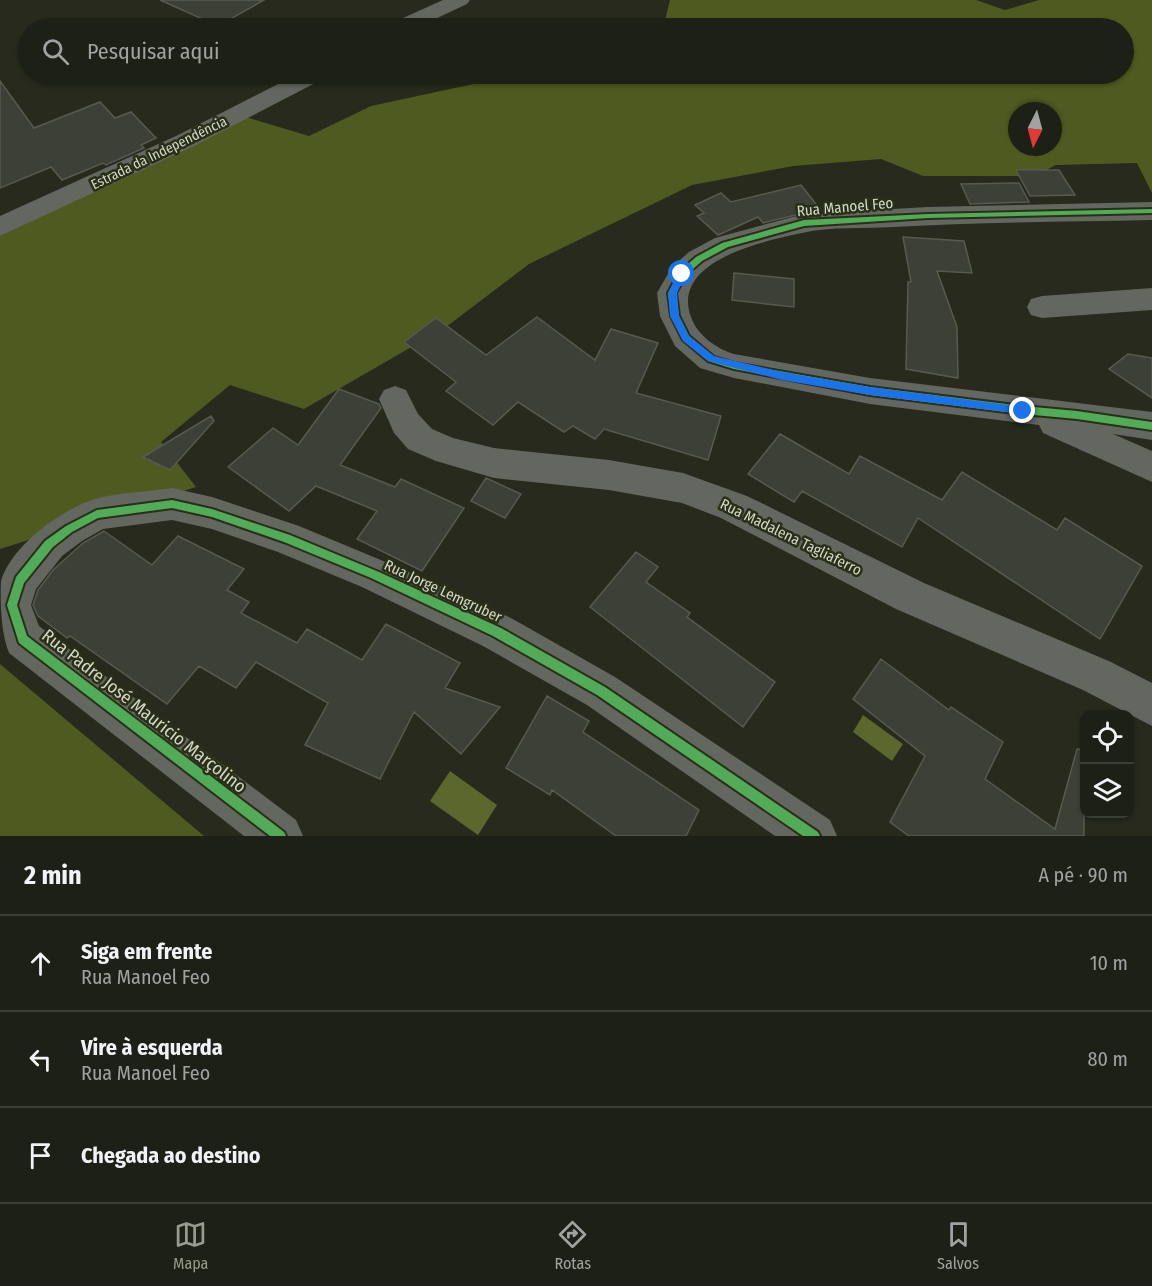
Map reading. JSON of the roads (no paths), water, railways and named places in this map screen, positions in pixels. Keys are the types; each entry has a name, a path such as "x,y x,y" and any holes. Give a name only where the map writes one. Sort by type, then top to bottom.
{"street":[{"path":"421,18 460,0"},
{"name":"Estrada da Independência","path":"0,227 185,141 296,84"},
{"name":"Rua Manoel Feo","path":"1023,411 870,391 782,376 711,359 686,338 675,316 672,293 682,274 699,259 725,245 804,223 928,216 1152,212"},
{"path":"1042,306 1152,299"},
{"name":"Rua Madalena Tagliaferro","path":"395,399 406,423 420,439 448,451 494,463 609,475 683,488 734,507 910,596 1097,676 1152,705"},
{"path":"1023,411 1077,415 1152,426"},
{"path":"1023,411 1089,437 1152,467"},
{"name":"Rua Jorge Lemgruber","path":"32,565 49,544 69,529 97,514 172,504 212,513 286,538 375,575 497,632 602,691 814,836"},
{"name":"Rua Padre José Mauricio Marçolino","path":"32,565 20,580 12,605 23,639 280,836"}]}
